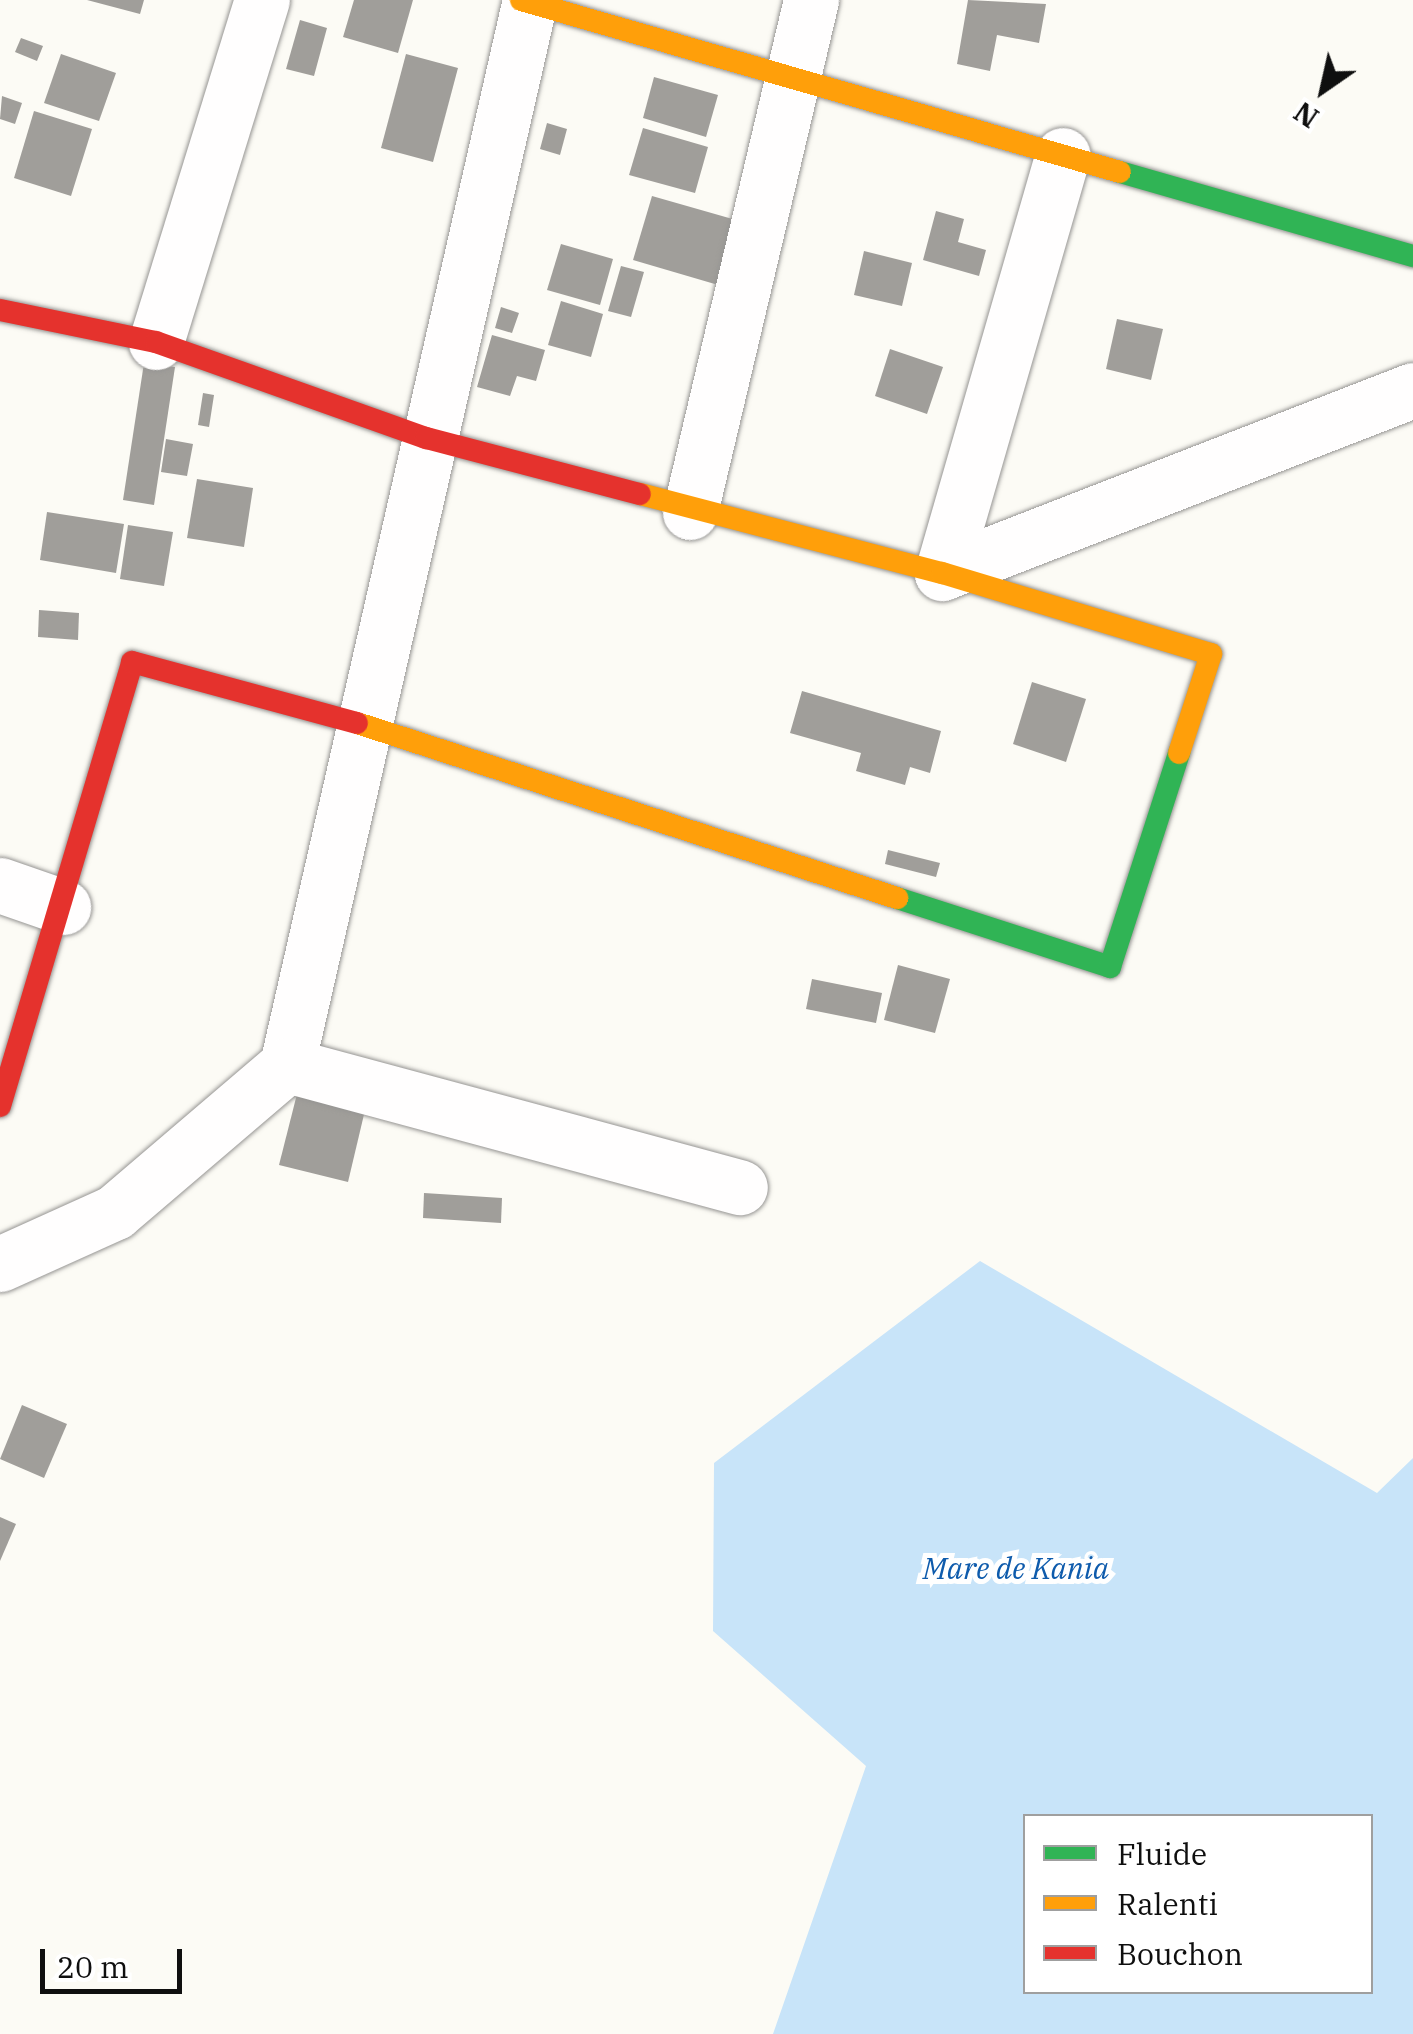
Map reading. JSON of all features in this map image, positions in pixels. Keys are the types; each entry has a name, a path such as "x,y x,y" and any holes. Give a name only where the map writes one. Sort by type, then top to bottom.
{"street":[{"path":"156,342 262,0"},
{"path":"690,512 790,76 812,0"},
{"path":"0,1264 115,1212 287,1066 527,1 1413,256"},
{"path":"942,574 1063,155"},
{"path":"0,310 156,342 426,438 690,512 942,574 1211,654 1110,967 361,724 132,662 63,908 0,1106"},
{"path":"942,574 1413,390"},
{"path":"0,885 63,908"},
{"path":"287,1066 740,1188"}],"water":[{"name":"Mare de Kania","path":"980,1261 1377,1493 1413,1458 1413,2034 773,2034 866,1766 713,1631 714,1463"}],"building":[{"path":"87,0 144,0 140,14"},
{"path":"354,0 413,0 398,53 343,37"},
{"path":"968,0 1046,4 1039,43 997,35 990,71 957,64"},
{"path":"300,20 327,28 314,76 286,69"},
{"path":"21,38 43,46 37,61 15,52"},
{"path":"61,54 116,73 99,121 44,103"},
{"path":"406,54 458,68 433,162 381,148"},
{"path":"654,77 718,95 706,137 643,118"},
{"path":"2,96 22,103 15,124 0,119"},
{"path":"34,111 92,129 71,196 14,178"},
{"path":"547,123 567,129 560,155 540,149"},
{"path":"643,128 708,147 695,193 629,175"},
{"path":"652,196 743,222 725,287 633,260"},
{"path":"936,211 964,219 958,242 986,250 979,276 923,260"},
{"path":"561,244 613,259 600,305 547,290"},
{"path":"864,251 912,263 902,306 854,295"},
{"path":"621,266 644,272 631,317 608,311"},
{"path":"561,301 603,314 591,357 548,345"},
{"path":"501,307 519,313 512,333 495,328"},
{"path":"1117,319 1163,329 1151,380 1106,369"},
{"path":"492,335 545,350 536,381 517,376 510,396 477,387"},
{"path":"890,349 943,367 927,414 875,396"},
{"path":"144,363 175,367 154,505 123,500"},
{"path":"203,393 214,395 209,427 198,425"},
{"path":"166,439 193,444 187,476 161,472"},
{"path":"197,479 253,488 244,547 187,538"},
{"path":"47,512 124,524 116,573 40,560"},
{"path":"128,525 173,532 164,586 120,579"},
{"path":"39,610 79,613 78,640 38,637"},
{"path":"1032,682 1086,699 1066,762 1013,744"},
{"path":"802,691 941,731 930,773 910,767 905,785 856,771 861,753 790,733"},
{"path":"888,850 940,863 936,877 885,864"},
{"path":"898,965 950,979 935,1033 884,1020"},
{"path":"812,979 882,993 876,1023 806,1009"},
{"path":"298,1090 366,1106 348,1182 279,1165"},
{"path":"424,1193 502,1198 501,1223 423,1218"},
{"path":"22,1405 67,1424 44,1478 0,1459"},
{"path":"0,1517 16,1524 0,1561"}],"traffic: fast":[{"path":"1120,172 1413,256"},
{"path":"897,898 1110,967 1179,753"}],"traffic: slow":[{"path":"521,0 1120,172"},
{"path":"640,494 942,573 1211,654 1179,753"},
{"path":"357,723 897,898"}],"traffic: jam":[{"path":"0,310 156,342 426,438 640,494"},
{"path":"0,1106 132,662 357,723"}]}
